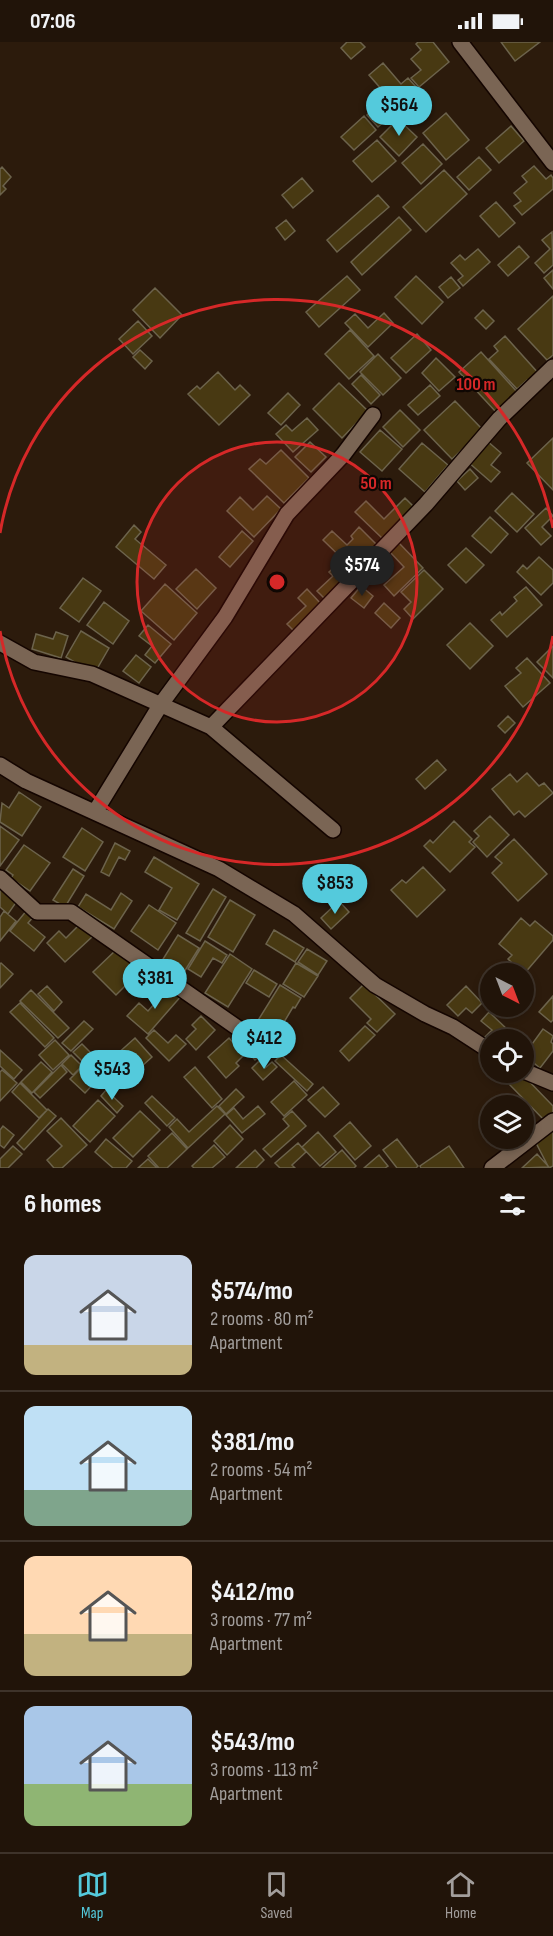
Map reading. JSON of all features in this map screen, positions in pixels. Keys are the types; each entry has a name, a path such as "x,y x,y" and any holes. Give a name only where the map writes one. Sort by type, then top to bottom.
{"street":[{"path":"460,42 553,163"},
{"path":"211,727 426,504 499,418 553,367"},
{"path":"95,812 161,704 225,617 287,514 343,455 373,415"},
{"path":"0,643 34,662 92,674 211,727 333,830"},
{"path":"0,765 26,781 219,869 294,914 375,985 425,1014 453,1027 480,1045"},
{"path":"0,878 38,912 71,912 255,1040"},
{"path":"534,1075 553,1083"},
{"path":"492,1168 553,1121"}],"building":[{"path":"347,42 360,42 365,47 351,59 341,48"},
{"path":"433,42 449,62 419,87 411,78 421,70 411,59 421,50 416,44"},
{"path":"501,42 540,42 515,61"},
{"path":"383,63 401,84 408,78 417,88 396,106 369,75"},
{"path":"386,98 397,110 378,127 367,115"},
{"path":"446,113 469,140 446,160 423,133"},
{"path":"364,116 376,130 354,150 341,137"},
{"path":"398,119 417,137 399,156 380,137"},
{"path":"511,126 524,141 499,163 486,148"},
{"path":"377,140 396,161 372,182 353,161"},
{"path":"423,144 442,164 421,184 402,163"},
{"path":"479,157 491,170 469,190 457,177"},
{"path":"534,166 546,179 551,175 553,189 522,215 514,206 521,201 514,193 527,182 522,176"},
{"path":"2,167 11,177 3,186 6,189 0,195 0,169"},
{"path":"444,170 467,194 426,232 403,207"},
{"path":"302,178 313,191 293,208 282,195"},
{"path":"378,195 389,207 337,252 327,240"},
{"path":"496,202 515,223 499,237 480,216"},
{"path":"399,217 411,230 362,275 351,262"},
{"path":"286,220 295,231 285,240 276,228"},
{"path":"552,232 553,265 544,273 535,263 550,249 542,240"},
{"path":"519,246 529,257 508,276 498,265"},
{"path":"478,249 490,262 463,286 458,280 463,276 451,263 460,255 465,260"},
{"path":"553,270 553,289 544,278"},
{"path":"347,276 360,290 319,327 306,312"},
{"path":"416,276 443,302 422,324 395,297"},
{"path":"451,277 460,288 448,298 439,287"},
{"path":"155,288 182,315 160,338 133,310"},
{"path":"553,296 553,355 547,360 518,329"},
{"path":"483,310 494,321 486,329 475,318"},
{"path":"384,313 393,323 368,347 345,323 355,314 368,328"},
{"path":"138,321 152,336 133,354 119,339"},
{"path":"350,330 374,356 349,379 325,354"},
{"path":"417,334 431,350 406,373 391,358"},
{"path":"505,336 540,375 530,384 527,380 517,389 489,359 498,351 494,346"},
{"path":"140,350 152,361 145,369 133,357"},
{"path":"481,352 518,393 496,412 459,372"},
{"path":"378,354 401,378 383,395 360,372"},
{"path":"436,358 455,377 439,391 422,373"},
{"path":"218,372 235,390 240,385 250,395 219,425 188,394 197,386 200,389"},
{"path":"361,375 380,395 371,404 352,384"},
{"path":"339,383 368,411 342,438 313,409"},
{"path":"430,385 440,396 418,415 408,405"},
{"path":"288,393 300,405 281,425 268,413"},
{"path":"455,401 483,430 452,459 424,430"},
{"path":"400,410 420,430 403,447 383,427"},
{"path":"307,418 318,430 293,452 276,434 286,425 292,431"},
{"path":"380,430 402,449 382,471 360,452"},
{"path":"553,438 553,490 527,463"},
{"path":"486,440 501,453 491,465 500,472 491,482 468,462"},
{"path":"310,442 326,457 311,472 295,457"},
{"path":"422,443 448,465 425,492 399,469"},
{"path":"281,450 309,478 284,503 249,469 260,459 266,464"},
{"path":"470,469 478,478 465,490 457,481"},
{"path":"512,493 534,514 517,532 495,511"},
{"path":"267,496 281,509 254,537 227,511 240,497 253,510"},
{"path":"405,498 415,508 384,540 355,512 366,501 384,519"},
{"path":"546,508 553,516 542,527 551,536 541,545 525,528"},
{"path":"490,517 508,534 491,553 472,536"},
{"path":"134,525 141,532 135,539 166,565 154,579 116,547"},
{"path":"359,527 378,546 354,570 323,540 332,531 347,545"},
{"path":"242,531 253,541 230,567 219,557"},
{"path":"399,543 423,568 394,596 384,585 404,567 390,552"},
{"path":"466,548 484,565 466,583 448,565"},
{"path":"539,557 553,570 553,583 541,595 517,572 523,565 527,569"},
{"path":"341,561 354,574 326,600 317,591 333,576 329,572"},
{"path":"196,569 216,588 197,609 176,589"},
{"path":"424,570 443,589 413,619 404,609 411,602 401,592"},
{"path":"83,578 101,591 79,622 60,608"},
{"path":"165,584 197,613 174,640 141,611"},
{"path":"361,586 373,596 364,608 351,598"},
{"path":"526,587 542,605 507,637 491,620 500,612 502,615 517,601 514,597"},
{"path":"307,589 322,605 294,631 287,624 306,606 298,598"},
{"path":"104,602 129,621 113,644 87,625"},
{"path":"384,603 400,618 391,628 375,613"},
{"path":"470,623 493,646 470,669 447,645"},
{"path":"148,625 171,644 155,663 145,655 152,646 139,636"},
{"path":"81,631 109,648 94,674 66,657"},
{"path":"56,632 68,636 61,658 32,649 36,634 53,639"},
{"path":"553,646 553,678 537,662"},
{"path":"136,655 151,667 139,683 123,671"},
{"path":"527,658 550,683 523,707 505,686 521,673 516,668"},
{"path":"508,716 515,723 505,733 498,726"},
{"path":"437,760 446,770 425,789 416,779"},
{"path":"527,773 539,786 544,783 553,793 525,817 519,811 514,815 492,789 510,774 517,782"},
{"path":"19,792 41,807 22,836 0,822 2,803 9,808"},
{"path":"490,816 509,835 487,857 473,842 479,836 474,831"},
{"path":"454,821 472,839 469,842 475,847 450,872 424,846 430,840 433,843"},
{"path":"0,826 19,840 0,866"},
{"path":"82,828 103,842 85,871 63,857"},
{"path":"514,839 547,874 518,901 492,873 502,863 495,857"},
{"path":"115,843 130,851 125,860 119,857 109,876 101,872"},
{"path":"24,845 50,863 30,891 11,878 13,875 6,870"},
{"path":"154,857 199,884 177,920 159,910 172,888 145,872"},
{"path":"423,867 445,890 417,917 391,890 402,880 406,883"},
{"path":"73,869 84,876 65,907 53,900"},
{"path":"0,889 17,901 8,914 0,907"},
{"path":"213,889 226,897 200,941 186,933"},
{"path":"121,893 132,901 114,929 78,907 86,894 111,910"},
{"path":"230,900 255,915 233,952 208,937"},
{"path":"339,901 349,912 331,929 321,918"},
{"path":"149,905 176,923 158,950 131,931"},
{"path":"27,910 34,916 28,923 45,937 34,951 10,931"},
{"path":"4,911 16,921 0,941 0,917"},
{"path":"521,918 530,926 535,921 553,936 553,940 533,963 512,963 508,959 512,955 499,944"},
{"path":"80,924 93,936 65,962 47,943 59,931 66,938"},
{"path":"274,930 304,948 295,962 266,944"},
{"path":"178,935 199,948 181,977 160,964"},
{"path":"205,941 227,955 222,963 213,958 201,977 188,969"},
{"path":"117,949 140,971 116,995 93,972"},
{"path":"307,949 327,961 318,975 298,962"},
{"path":"230,954 252,969 228,1007 205,993"},
{"path":"296,963 318,976 304,997 283,984"},
{"path":"0,964 13,974 0,988"},
{"path":"254,970 277,984 269,997 246,983"},
{"path":"364,984 395,1014 377,1032 367,1023 371,1019 350,998"},
{"path":"171,985 182,995 148,1034 127,1016 139,1003 148,1011"},
{"path":"280,985 301,998 277,1034 257,1022"},
{"path":"47,986 62,1002 54,1011 38,994"},
{"path":"466,986 480,1001 480,1005 472,1013 466,1008 458,1016 447,1005"},
{"path":"31,990 69,1028 58,1038 20,1001"},
{"path":"553,996 553,1020 551,1022 539,1012"},
{"path":"20,1003 54,1038 45,1047 10,1012"},
{"path":"201,1016 215,1030 196,1050 186,1039 196,1029 192,1025"},
{"path":"485,1017 494,1017 507,1029 491,1029 481,1021"},
{"path":"84,1021 93,1029 71,1051 62,1043"},
{"path":"365,1026 375,1035 349,1061 340,1051"},
{"path":"543,1029 553,1036 551,1042 553,1051 540,1068 534,1063 534,1041"},
{"path":"154,1030 168,1043 176,1035 186,1044 169,1061 146,1038"},
{"path":"135,1038 152,1057 141,1067 143,1070 126,1086 123,1084 114,1092 96,1073"},
{"path":"229,1038 244,1055 236,1063 239,1066 226,1078 208,1057"},
{"path":"261,1038 269,1047 255,1060 247,1051"},
{"path":"55,1040 69,1055 53,1070 39,1055"},
{"path":"82,1044 99,1061 91,1070 73,1052"},
{"path":"0,1050 22,1070 14,1079 0,1066"},
{"path":"71,1055 82,1066 73,1075 62,1064"},
{"path":"281,1055 313,1084 307,1091 275,1061"},
{"path":"259,1061 265,1068 272,1062 277,1067 263,1080 252,1068"},
{"path":"41,1062 52,1072 32,1093 21,1082"},
{"path":"61,1065 67,1072 40,1098 34,1092"},
{"path":"84,1065 98,1079 85,1093 70,1079"},
{"path":"195,1067 222,1099 212,1108 184,1077"},
{"path":"2,1070 17,1083 0,1101 0,1072"},
{"path":"294,1081 307,1095 284,1116 271,1102"},
{"path":"20,1083 47,1110 39,1118 12,1092"},
{"path":"531,1083 553,1106 553,1114 545,1121 534,1110 534,1095 520,1095 509,1084"},
{"path":"323,1087 339,1104 325,1117 308,1100"},
{"path":"236,1089 244,1097 226,1114 219,1106"},
{"path":"106,1090 123,1106 117,1113 101,1096"},
{"path":"152,1096 175,1118 167,1126 145,1103"},
{"path":"98,1100 115,1116 90,1142 73,1126"},
{"path":"217,1106 225,1114 188,1148 169,1127 177,1119 189,1132"},
{"path":"258,1106 265,1114 242,1133 226,1115 234,1108 243,1119"},
{"path":"48,1109 56,1116 24,1150 17,1143"},
{"path":"140,1111 160,1130 133,1157 113,1138"},
{"path":"292,1111 306,1126 271,1157 263,1149 289,1126 283,1119"},
{"path":"61,1118 87,1145 62,1168 54,1168 47,1160 62,1146 47,1131"},
{"path":"350,1122 371,1146 355,1160 334,1136"},
{"path":"230,1125 243,1139 227,1155 214,1141"},
{"path":"3,1126 14,1135 4,1148 0,1145 0,1130"},
{"path":"553,1129 553,1166 549,1168 535,1141"},
{"path":"318,1132 336,1152 320,1166 302,1147"},
{"path":"172,1133 187,1149 167,1168 159,1168 148,1156"},
{"path":"106,1139 132,1161 126,1168 113,1168 95,1152"},
{"path":"397,1139 418,1166 416,1168 397,1168 383,1150"},
{"path":"298,1143 306,1152 292,1165 295,1168 280,1168 275,1163"},
{"path":"214,1145 225,1157 212,1168 194,1168 192,1166"},
{"path":"13,1146 22,1154 8,1168 0,1168 0,1159"},
{"path":"449,1146 464,1168 421,1168 420,1166"},
{"path":"255,1150 264,1160 256,1168 236,1168"},
{"path":"342,1150 356,1166 354,1168 322,1168"},
{"path":"537,1154 549,1167 522,1168"},
{"path":"379,1155 388,1166 364,1168"},
{"path":"148,1159 157,1168 138,1168"}]}
